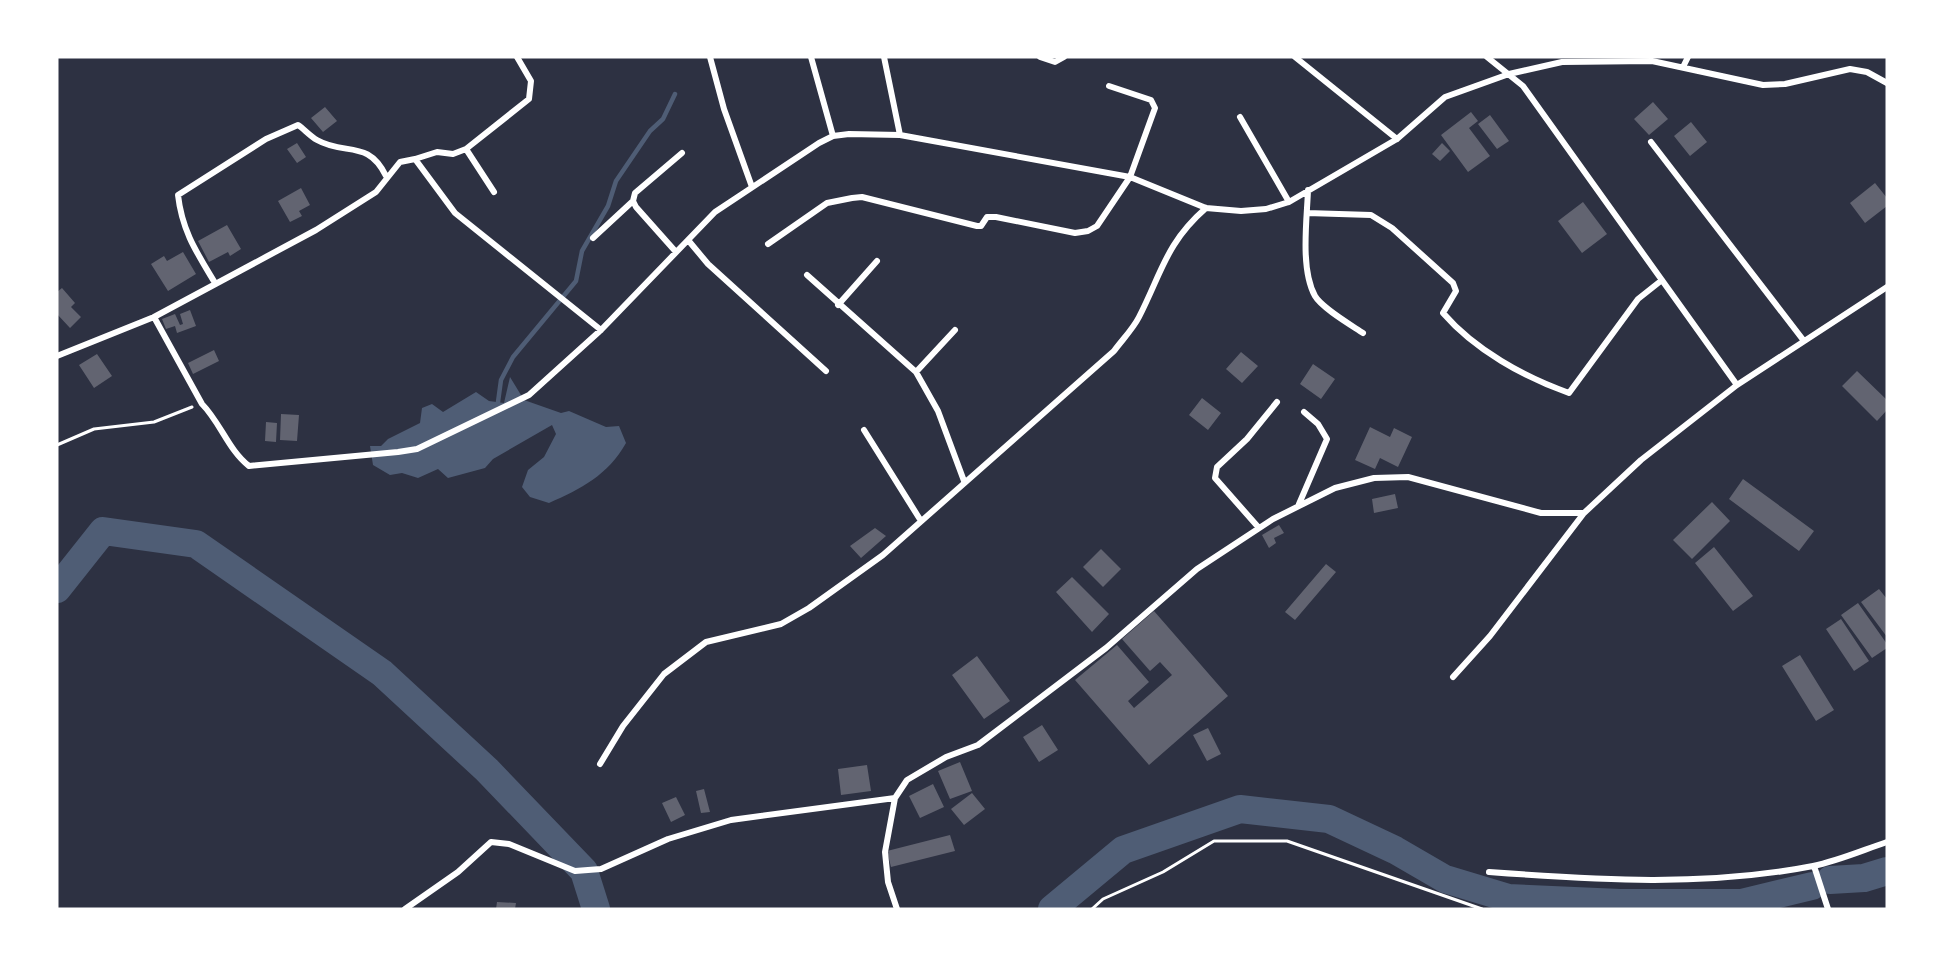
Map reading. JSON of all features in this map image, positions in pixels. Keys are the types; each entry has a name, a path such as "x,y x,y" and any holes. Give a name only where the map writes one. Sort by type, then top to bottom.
{"street":[{"path":"57,356 154,316 316,230 368,198 400,162 437,152 453,154 466,149 529,99 531,81 517,57"},
{"path":"710,57 724,109 752,187"},
{"path":"811,57 833,136"},
{"path":"884,57 900,135"},
{"path":"1040,57 1055,62 1064,57"},
{"path":"1295,57 1396,139"},
{"path":"1487,57 1523,86 1737,385"},
{"path":"1683,67 1688,57"},
{"path":"154,316 202,404 212,414 241,460 249,466 398,452 417,449 530,395 601,330 715,212 833,136 900,135 1130,177 1206,208 1241,211 1266,209 1289,202 1396,139 1445,97 1509,74 1561,60 1652,61 1763,85 1785,84 1850,69 1867,72 1887,83"},
{"path":"768,244 827,203 862,197 977,226 981,226 987,217 996,217 1075,233 1088,231 1097,226 1130,177 1155,108 1151,100 1109,86"},
{"path":"1240,117 1289,202"},
{"path":"215,283 181,221 178,195 266,139 298,124 318,140 366,152 380,165 386,176"},
{"path":"1652,142 1804,341"},
{"path":"466,149 494,192"},
{"path":"593,238 633,201 636,194 682,153"},
{"path":"415,159 455,213 601,330"},
{"path":"1308,190 1308,264 1316,297 1363,333"},
{"path":"633,201 676,252"},
{"path":"600,764 623,726 664,674 706,642 781,624 809,608 883,555 964,481 1114,351 1138,319 1170,248 1186,226 1206,208"},
{"path":"1307,213 1371,214 1392,228 1453,283 1456,291 1443,313 1449,320 1486,350 1524,374 1569,393 1638,300 1662,280"},
{"path":"688,240 708,264 826,371"},
{"path":"838,305 877,261"},
{"path":"807,275 915,372 938,411 964,481"},
{"path":"1453,677 1490,636 1584,513 1641,460 1737,385 1887,287"},
{"path":"915,372 955,330"},
{"path":"1259,528 1215,478 1218,466 1247,440 1277,402"},
{"path":"1298,504 1327,439 1318,424 1304,412"},
{"path":"864,430 921,521"},
{"path":"897,909 888,882 885,852 895,798 907,780 946,757 978,745 1106,648 1197,569 1298,504 1335,488 1374,478 1408,477 1541,513 1584,513"},
{"path":"405,909 458,872 491,842 508,844 575,871 601,869 668,839 731,820 895,798"},
{"path":"1489,872 1606,881 1714,879 1814,866 1887,842"},
{"path":"1814,866 1828,909"}],"path":[{"path":"57,445 94,429 154,422 202,404"},
{"path":"1092,909 1103,899 1163,872 1214,841 1287,841 1482,909"}],"water":[{"path":"510,377 524,400 561,413 569,411 606,427 619,426 626,443 611,464 593,480 549,503 530,497 522,487 528,470 544,457 556,434 552,425 493,459 485,468 448,478 438,469 418,478 402,473 390,475 373,465 370,446 381,446 388,439 420,423 422,408 432,404 443,412 476,392 489,401 504,403"}],"building":[{"path":"1653,102 1668,119 1649,135 1634,119"},
{"path":"325,107 337,121 323,132 311,118"},
{"path":"1471,112 1478,121 1469,128 1490,156 1468,172 1441,135"},
{"path":"1490,115 1509,141 1497,149 1478,124"},
{"path":"1691,122 1707,142 1690,156 1674,136"},
{"path":"297,143 306,157 297,163 287,149"},
{"path":"1442,143 1450,151 1440,161 1432,154"},
{"path":"1875,183 1887,198 1887,206 1865,223 1850,203"},
{"path":"301,188 310,205 299,211 302,216 290,222 278,201"},
{"path":"1583,202 1607,234 1582,253 1558,221"},
{"path":"227,225 241,249 230,256 228,252 209,262 198,241"},
{"path":"183,252 196,274 168,291 151,264 164,256 167,261"},
{"path":"62,288 75,303 71,307 81,317 70,328 57,314 57,292"},
{"path":"190,310 196,326 177,333 175,326 166,329 162,319 175,314 180,325 183,324 180,314"},
{"path":"214,350 219,361 193,374 188,363"},
{"path":"1241,352 1258,366 1242,383 1226,369"},
{"path":"97,354 112,376 94,388 79,365"},
{"path":"1313,364 1335,379 1321,399 1300,384"},
{"path":"1857,371 1887,400 1887,410 1877,421 1842,386"},
{"path":"1202,398 1221,413 1208,430 1189,415"},
{"path":"281,414 299,415 297,441 280,440"},
{"path":"266,422 277,423 276,442 265,441"},
{"path":"1370,427 1390,437 1394,428 1412,437 1398,467 1380,458 1375,469 1355,460"},
{"path":"1743,479 1814,531 1799,551 1729,499"},
{"path":"1395,494 1398,508 1374,513 1372,499"},
{"path":"1712,502 1730,521 1692,559 1673,540"},
{"path":"1279,525 1284,533 1274,538 1276,543 1269,548 1262,535"},
{"path":"875,528 886,536 861,558 850,546"},
{"path":"1714,547 1753,596 1733,611 1695,563"},
{"path":"1101,549 1121,569 1103,587 1083,567"},
{"path":"1326,564 1336,572 1295,620 1285,612"},
{"path":"1072,577 1109,614 1092,632 1056,592"},
{"path":"1879,589 1887,599 1887,637 1861,602"},
{"path":"1858,603 1887,644 1887,648 1872,658 1841,615"},
{"path":"1154,611 1228,696 1149,765 1075,680 1117,645 1149,682 1128,701 1134,708 1172,675 1160,662 1150,671 1122,639"},
{"path":"1841,619 1869,661 1854,671 1826,629"},
{"path":"1800,655 1834,710 1816,721 1782,666"},
{"path":"977,656 1010,701 984,719 952,675"},
{"path":"1042,725 1058,750 1039,762 1023,737"},
{"path":"1208,728 1221,754 1207,761 1193,735"},
{"path":"960,762 972,791 950,799 938,771"},
{"path":"867,765 871,791 841,795 838,769"},
{"path":"933,784 944,807 920,818 909,796"},
{"path":"704,789 710,812 701,813 696,791"},
{"path":"972,793 985,809 964,825 951,809"},
{"path":"676,797 685,815 671,822 662,803"},
{"path":"950,835 955,851 891,867 887,851"},
{"path":"497,902 516,903 515,909 496,909"}],"waterway":[{"path":"498,402 501,380 513,357 576,281 582,251 608,206 616,181 650,131 663,119 675,94"},
{"path":"57,589 103,531 196,544 382,673 487,770 584,871 596,909"},
{"path":"1052,909 1123,850 1240,809 1329,819 1395,850 1445,879 1508,898 1620,903 1741,903 1812,886"},
{"path":"1830,880 1864,878 1887,871"}]}
